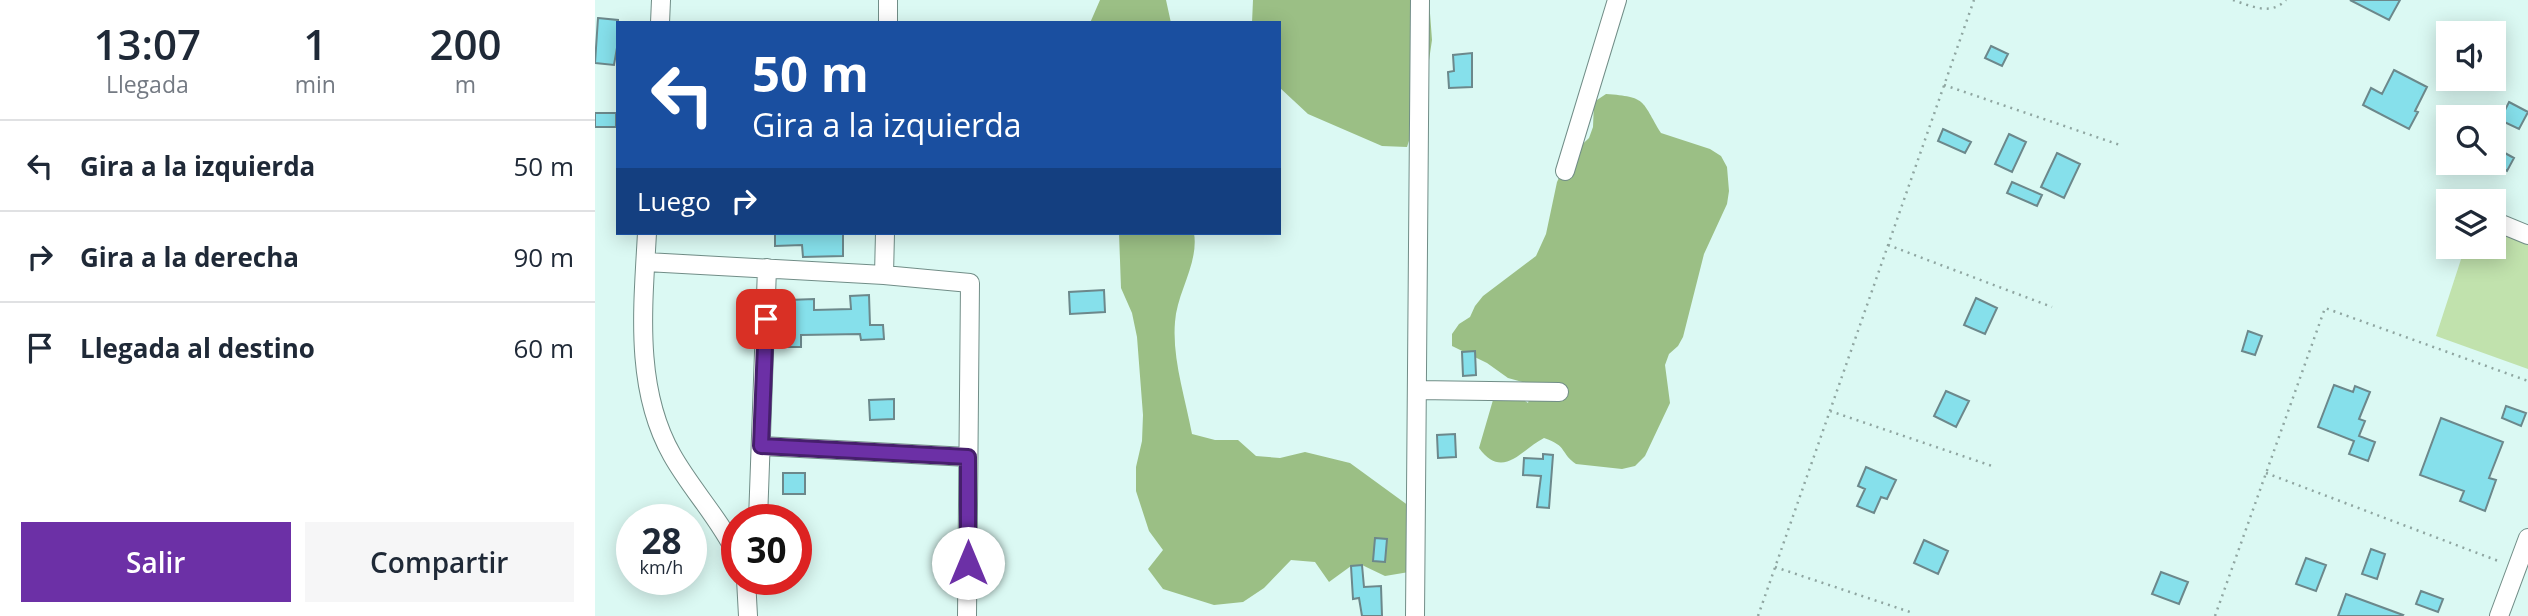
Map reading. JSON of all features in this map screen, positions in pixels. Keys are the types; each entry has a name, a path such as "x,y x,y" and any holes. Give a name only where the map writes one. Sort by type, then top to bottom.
{"street":[{"path":"660,21 661,0"},
{"path":"888,0 888,21"},
{"path":"1415,616 1420,0"},
{"path":"1565,170 1617,0"},
{"path":"2506,226 2528,235"},
{"path":"647,235 642,328 646,373 654,410 671,454 721,531"},
{"path":"884,275 885,235"},
{"path":"646,262 884,275 970,283 967,616"},
{"path":"759,504 768,268"},
{"path":"1417,390 1559,392"},
{"path":"761,446 968,457"},
{"path":"2499,616 2528,538"}],"path":[{"path":"1758,616 1974,0"},
{"path":"2232,0 2262,9 2275,8 2286,0"},
{"path":"1944,85 2120,145"},
{"path":"1888,245 2052,307"},
{"path":"2224,616 2216,615 2325,308 2528,381"},
{"path":"1830,411 1992,467"},
{"path":"2266,473 2517,568"},
{"path":"1775,567 1910,612"}],"green space":[{"path":"1100,0 1166,0 1171,21 1091,21"},
{"path":"1253,0 1429,0 1432,40 1424,94 1407,147 1382,146 1308,114 1281,89 1281,21 1252,21"},
{"path":"1606,94 1629,97 1641,102 1661,133 1710,149 1721,156 1727,167 1727,204 1704,254 1683,337 1669,354 1665,365 1670,403 1645,456 1635,466 1622,469 1576,464 1557,444 1544,438 1512,460 1496,462 1479,448 1493,400 1518,396 1528,403 1533,385 1508,378 1487,363 1452,346 1452,334 1459,324 1470,317 1483,296 1536,256 1546,234 1557,182 1569,157 1589,138 1593,127 1594,102"},
{"path":"2506,223 2528,231 2528,369 2436,336 2461,259 2506,259"},
{"path":"1119,235 1194,235 1191,266 1175,322 1177,364 1192,434 1215,440 1238,440 1256,456 1280,458 1305,452 1350,463 1409,506 1409,572 1385,576 1362,565 1351,566 1329,582 1315,562 1291,560 1264,588 1243,602 1214,605 1163,589 1148,569 1163,550 1149,531 1136,491 1136,467 1142,441 1143,415 1137,337 1132,313 1121,288"}],"building":[{"path":"2350,0 2400,0 2389,20"},
{"path":"598,18 618,20 614,65 595,63"},
{"path":"1991,46 2008,54 2002,66 1985,58"},
{"path":"1472,53 1472,87 1449,88 1448,72 1454,71 1453,55"},
{"path":"2394,70 2427,87 2409,129 2363,105 2371,88 2382,94"},
{"path":"2509,102 2528,112 2519,129 2506,123 2506,108"},
{"path":"595,113 616,113 616,127 595,127"},
{"path":"1943,129 1971,142 1965,153 1938,141"},
{"path":"2009,134 2026,142 2012,172 1995,164"},
{"path":"2057,153 2080,164 2064,198 2041,187"},
{"path":"2506,154 2514,158 2506,170"},
{"path":"2012,182 2042,195 2037,206 2007,193"},
{"path":"775,235 843,235 843,256 803,257 802,245 775,246"},
{"path":"1104,290 1105,312 1070,314 1069,292"},
{"path":"869,295 870,325 883,325 884,339 861,340 860,334 801,335 801,347 782,347 782,335 790,335 789,300 814,299 814,310 851,309 850,296"},
{"path":"1976,298 1997,308 1985,334 1964,325"},
{"path":"2248,331 2262,336 2255,355 2242,351"},
{"path":"1475,351 1476,375 1463,376 1462,352"},
{"path":"2334,385 2353,392 2355,386 2370,392 2359,419 2365,421 2359,436 2375,442 2368,461 2349,454 2354,441 2318,427"},
{"path":"1946,391 1969,401 1956,427 1934,416"},
{"path":"894,399 894,419 870,420 869,400"},
{"path":"2506,406 2526,413 2521,426 2502,418"},
{"path":"2441,418 2503,442 2489,478 2496,480 2485,511 2460,501 2464,491 2420,475"},
{"path":"1455,434 1456,457 1438,458 1437,435"},
{"path":"1543,454 1553,455 1549,508 1537,507 1541,476 1523,475 1524,458 1543,459"},
{"path":"1866,467 1896,480 1887,499 1881,497 1874,513 1857,506 1865,489 1858,486"},
{"path":"783,473 805,473 805,494 783,494"},
{"path":"1375,538 1387,539 1385,562 1373,561"},
{"path":"1924,540 1948,551 1938,574 1914,563"},
{"path":"2371,549 2385,554 2377,579 2362,574"},
{"path":"2306,558 2326,565 2316,591 2296,584"},
{"path":"1362,565 1364,587 1381,586 1382,616 1362,616 1359,598 1353,599 1351,566"},
{"path":"2161,572 2188,582 2179,604 2152,594"},
{"path":"2421,591 2443,599 2438,612 2416,604"},
{"path":"2346,594 2403,615 2338,616"}],"route":[{"path":"766,319 761,446 968,457 968,563"}]}
